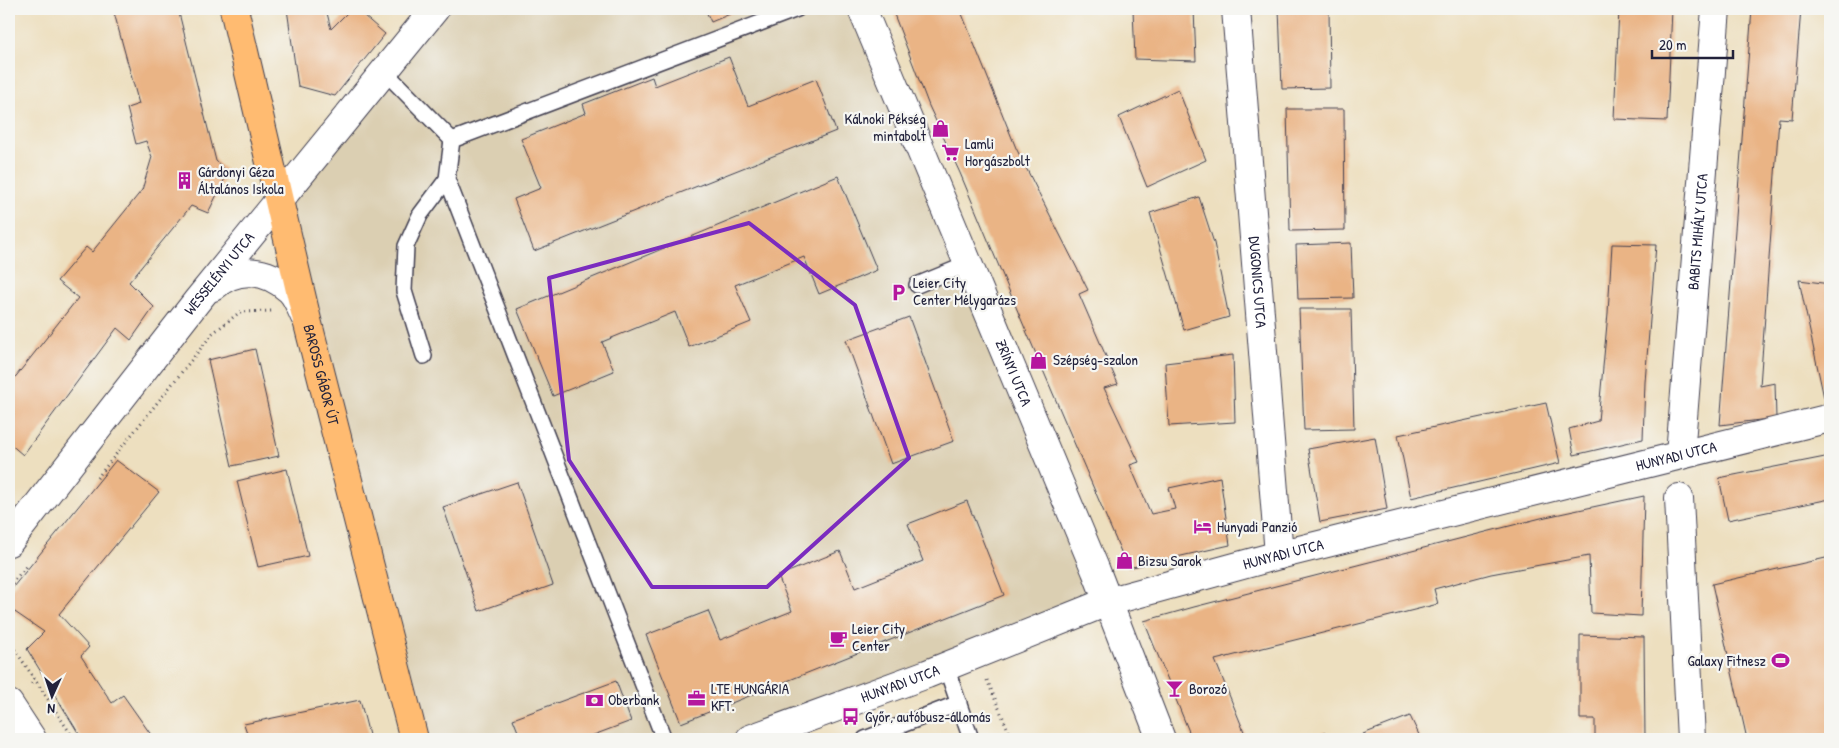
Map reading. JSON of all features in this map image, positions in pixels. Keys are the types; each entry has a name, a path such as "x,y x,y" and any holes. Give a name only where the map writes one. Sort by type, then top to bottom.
{"main road":[{"name":"BAROSS GÁBOR ÚT","path":"234,9 307,320 414,739"}],"street":[{"name":"WESSELÉNYI UTCA","path":"9,542 197,301 435,9"},
{"name":"ZRÍNYI UTCA","path":"862,9 1096,571 1161,739"},
{"name":"DUGONICS UTCA","path":"1236,9 1279,556"},
{"name":"BABITS MIHÁLY UTCA","path":"1680,455 1716,9"},
{"path":"197,301 220,281 244,271 268,275 292,291 307,320"},
{"name":"HUNYADI UTCA","path":"750,739 946,667 1107,602 1279,556 1830,418"},
{"path":"1679,498 1691,739"},
{"path":"13,711 32,739"}],"lane":[{"path":"452,140 797,9"},
{"path":"384,71 452,140"},
{"path":"424,356 404,291 406,246 420,215 447,178 452,140"},
{"path":"447,178 664,739"},
{"path":"917,285 968,264"},
{"path":"946,667 971,739"},
{"path":"866,739 959,703"}],"path":[{"path":"96,480 214,333 240,312 273,311"},
{"path":"9,587 27,564"},
{"path":"9,641 74,739"},
{"path":"985,674 1012,739"},
{"path":"13,711 34,678"}],"highlighted area":[{"path":"749,223 855,305 909,458 767,587 652,587 569,460 549,278"}],"shaded area":[{"name":"Leier City Center","path":"435,9 862,9 1107,602 750,739 414,739 278,201"}],"building":[{"name":"Gárdonyi Géza Általános Iskola","path":"113,9 178,9 216,161 228,172 208,213 191,206 129,282 154,307 131,340 117,328 23,455 9,443 9,385 78,298 57,281 86,247 92,252 142,190 152,157 146,141 136,144 127,108 139,104"},
{"path":"287,9 326,9 331,29 351,9 356,9 385,34 335,96 298,86"},
{"path":"705,9 742,9 711,22"},
{"path":"892,9 960,9 1016,148 1088,290 1079,294 1118,384 1104,388 1139,462 1130,465 1151,514 1175,509 1169,488 1220,477 1230,545 1128,568 960,173 929,106"},
{"path":"1133,9 1194,9 1196,61 1135,59"},
{"path":"1279,9 1329,9 1330,88 1282,89"},
{"path":"1619,9 1672,9 1667,121 1614,119"},
{"path":"1752,9 1801,9 1792,119 1779,118 1760,386 1775,383 1776,418 1720,425"},
{"path":"729,57 748,106 816,79 836,131 534,251 514,199 541,188 521,139 586,113 583,104 652,77 655,86"},
{"path":"1178,89 1206,160 1147,187 1119,117"},
{"path":"1287,109 1344,109 1345,230 1290,231"},
{"path":"838,176 877,270 819,294 804,257 735,285 751,322 689,347 675,312 602,342 614,371 553,396 517,309"},
{"path":"1199,197 1214,243 1229,317 1184,330 1150,213"},
{"path":"1351,243 1353,298 1298,299 1296,245"},
{"path":"1612,244 1656,245 1645,382 1643,439 1574,455 1569,429 1598,421"},
{"path":"1799,280 1830,284 1830,397 1824,398"},
{"path":"1299,309 1351,309 1354,429 1304,430"},
{"path":"909,317 954,441 891,464 846,340"},
{"path":"255,349 279,456 232,466 208,360"},
{"path":"1233,355 1235,422 1169,426 1165,363"},
{"path":"1546,403 1560,463 1411,498 1398,435"},
{"path":"1375,437 1387,509 1320,522 1308,449"},
{"path":"1830,456 1830,499 1728,520 1719,478"},
{"path":"116,460 159,492 59,614 89,647 81,656 112,703 123,695 154,739 82,739 27,649 44,632 9,608 9,592"},
{"path":"287,469 308,556 258,567 237,481"},
{"path":"517,482 553,585 479,611 443,507"},
{"path":"1644,496 1641,616 1591,613 1589,556 1491,574 1434,589 1438,604 1215,660 1247,739 1192,739 1144,621 1541,518"},
{"path":"967,501 1004,595 681,723 646,635 708,611 720,640 792,611 778,576 840,551 855,588 923,561 908,524"},
{"name":"Galaxy Fitnesz","path":"1830,557 1830,739 1747,739 1712,584"},
{"path":"1580,635 1644,637 1645,739 1595,739 1595,719 1580,719"},
{"name":"Oberbank","path":"616,681 631,721 583,739 521,739 513,719"},
{"path":"360,700 370,739 249,739 244,724"},
{"path":"1410,716 1421,739 1365,739 1363,734"},
{"path":"1324,732 1326,739 1306,739"}],"place":[{"name":"Kálnoki Pékség mintabolt","path":"940,128"},
{"name":"Lamli Horgászbolt","path":"951,153"},
{"name":"Gárdonyi Géza Általános Iskola","path":"184,181"},
{"name":"Leier City Center Mélygarázs","path":"899,292"},
{"name":"Szépség-szalon","path":"1039,360"},
{"name":"Hunyadi Panzió","path":"1203,527"},
{"name":"Bizsu Sarok","path":"1124,561"},
{"name":"Leier City Center","path":"838,638"},
{"name":"Galaxy Fitnesz","path":"1780,661"},
{"name":"Borozó","path":"1175,689"},
{"name":"LTE HUNGÁRIA KFT.","path":"697,698"},
{"name":"Oberbank","path":"594,700"},
{"name":"Győr, autóbusz-állomás","path":"851,717"}]}
